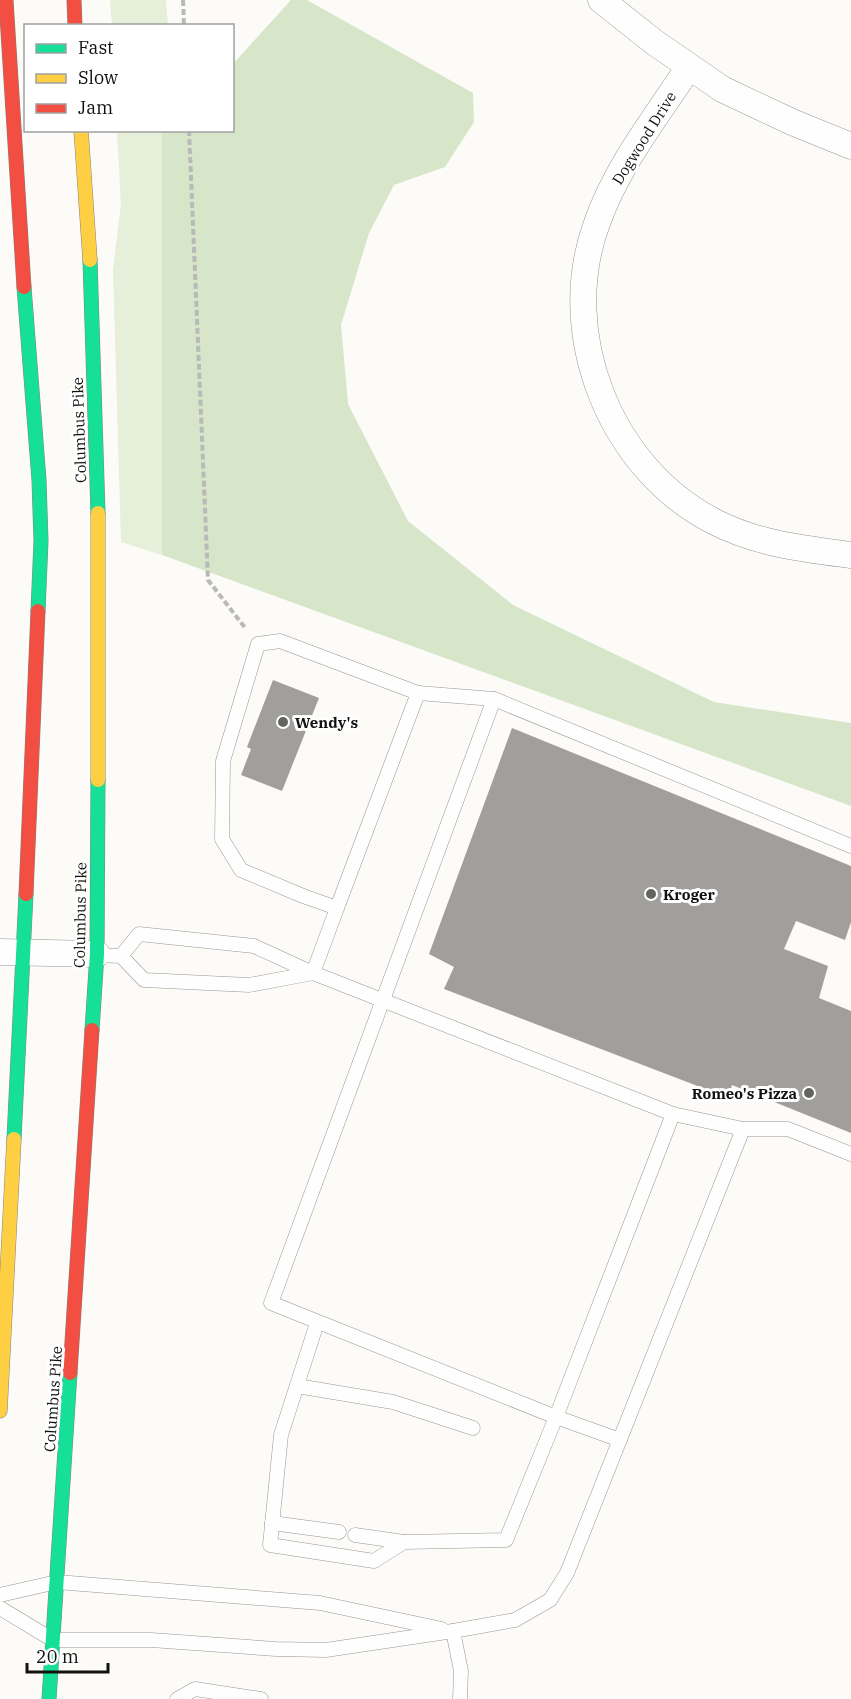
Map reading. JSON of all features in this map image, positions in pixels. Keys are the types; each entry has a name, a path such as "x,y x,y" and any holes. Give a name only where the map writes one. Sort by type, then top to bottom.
{"highway":[{"path":"0,1411 12,952 41,542 39,480 25,310 6,0"},
{"path":"74,0 75,24"},
{"name":"Columbus Pike","path":"49,1699 109,955 90,250 81,132"}],"street":[{"path":"601,0 654,42 722,89 792,122 851,146"},
{"name":"Dogwood Drive","path":"689,67 618,175 597,223 583,285 587,346 595,378 616,425 629,447 655,478 691,508 714,522 763,542 851,555"},
{"path":"12,952 109,955"}],"lane":[{"path":"337,908 241,870 222,839 223,761 258,644 280,641 418,693 494,699 851,846"},
{"path":"313,973 418,693"},
{"path":"494,699 272,1303 317,1323 620,1440"},
{"path":"313,973 249,985 144,980 109,955 139,934 254,945 313,973 673,1114 743,1129 788,1129 851,1154"},
{"path":"355,1535 404,1542 506,1540 673,1114"},
{"path":"0,1608 53,1640 151,1640 276,1649 326,1650 515,1620 549,1600 567,1573 743,1129"},
{"path":"317,1323 280,1435 270,1545 374,1562 404,1542"},
{"path":"297,1386 393,1402 473,1428"},
{"path":"272,1523 339,1532"},
{"path":"0,1595 57,1582 320,1604 453,1631"},
{"path":"453,1631 461,1671 460,1699"},
{"path":"177,1699 195,1689 261,1699"}],"path":[{"path":"183,0 184,24"},
{"path":"189,132 208,580 258,644"}],"green space":[{"path":"110,0 166,0 168,24 112,24"},
{"path":"291,0 307,0 473,93 474,122 445,167 394,185 369,233 341,325 348,404 408,521 513,605 714,702 851,723 851,806 162,555 162,132 234,132 234,63"},
{"path":"117,132 162,132 162,555 121,542 113,270 121,204"}],"building":[{"name":"Wendy's","path":"273,680 319,698 282,791 241,775 251,749 247,747"},
{"name":"Kroger","path":"512,728 851,866 851,922 845,940 796,921 784,949 828,966 819,998 851,1011 851,1133 732,1085 729,1098 444,989 454,967 429,954"}],"traffic: fast":[{"path":"90,260 98,513"},
{"path":"24,287 39,480 41,541 38,611"},
{"path":"92,1030 97,954 98,780"},
{"path":"14,1139 26,894"},
{"path":"49,1699 70,1373"}],"traffic: slow":[{"path":"81,132 90,260"},
{"path":"98,513 98,780"},
{"path":"0,1411 14,1139"}],"traffic: jam":[{"path":"6,0 24,287"},
{"path":"74,0 75,24"},
{"path":"26,894 38,611"},
{"path":"70,1373 92,1030"}],"place":[{"name":"Wendy's","path":"283,722"},
{"name":"Kroger","path":"651,894"},
{"name":"Romeo's Pizza","path":"809,1093"}]}
